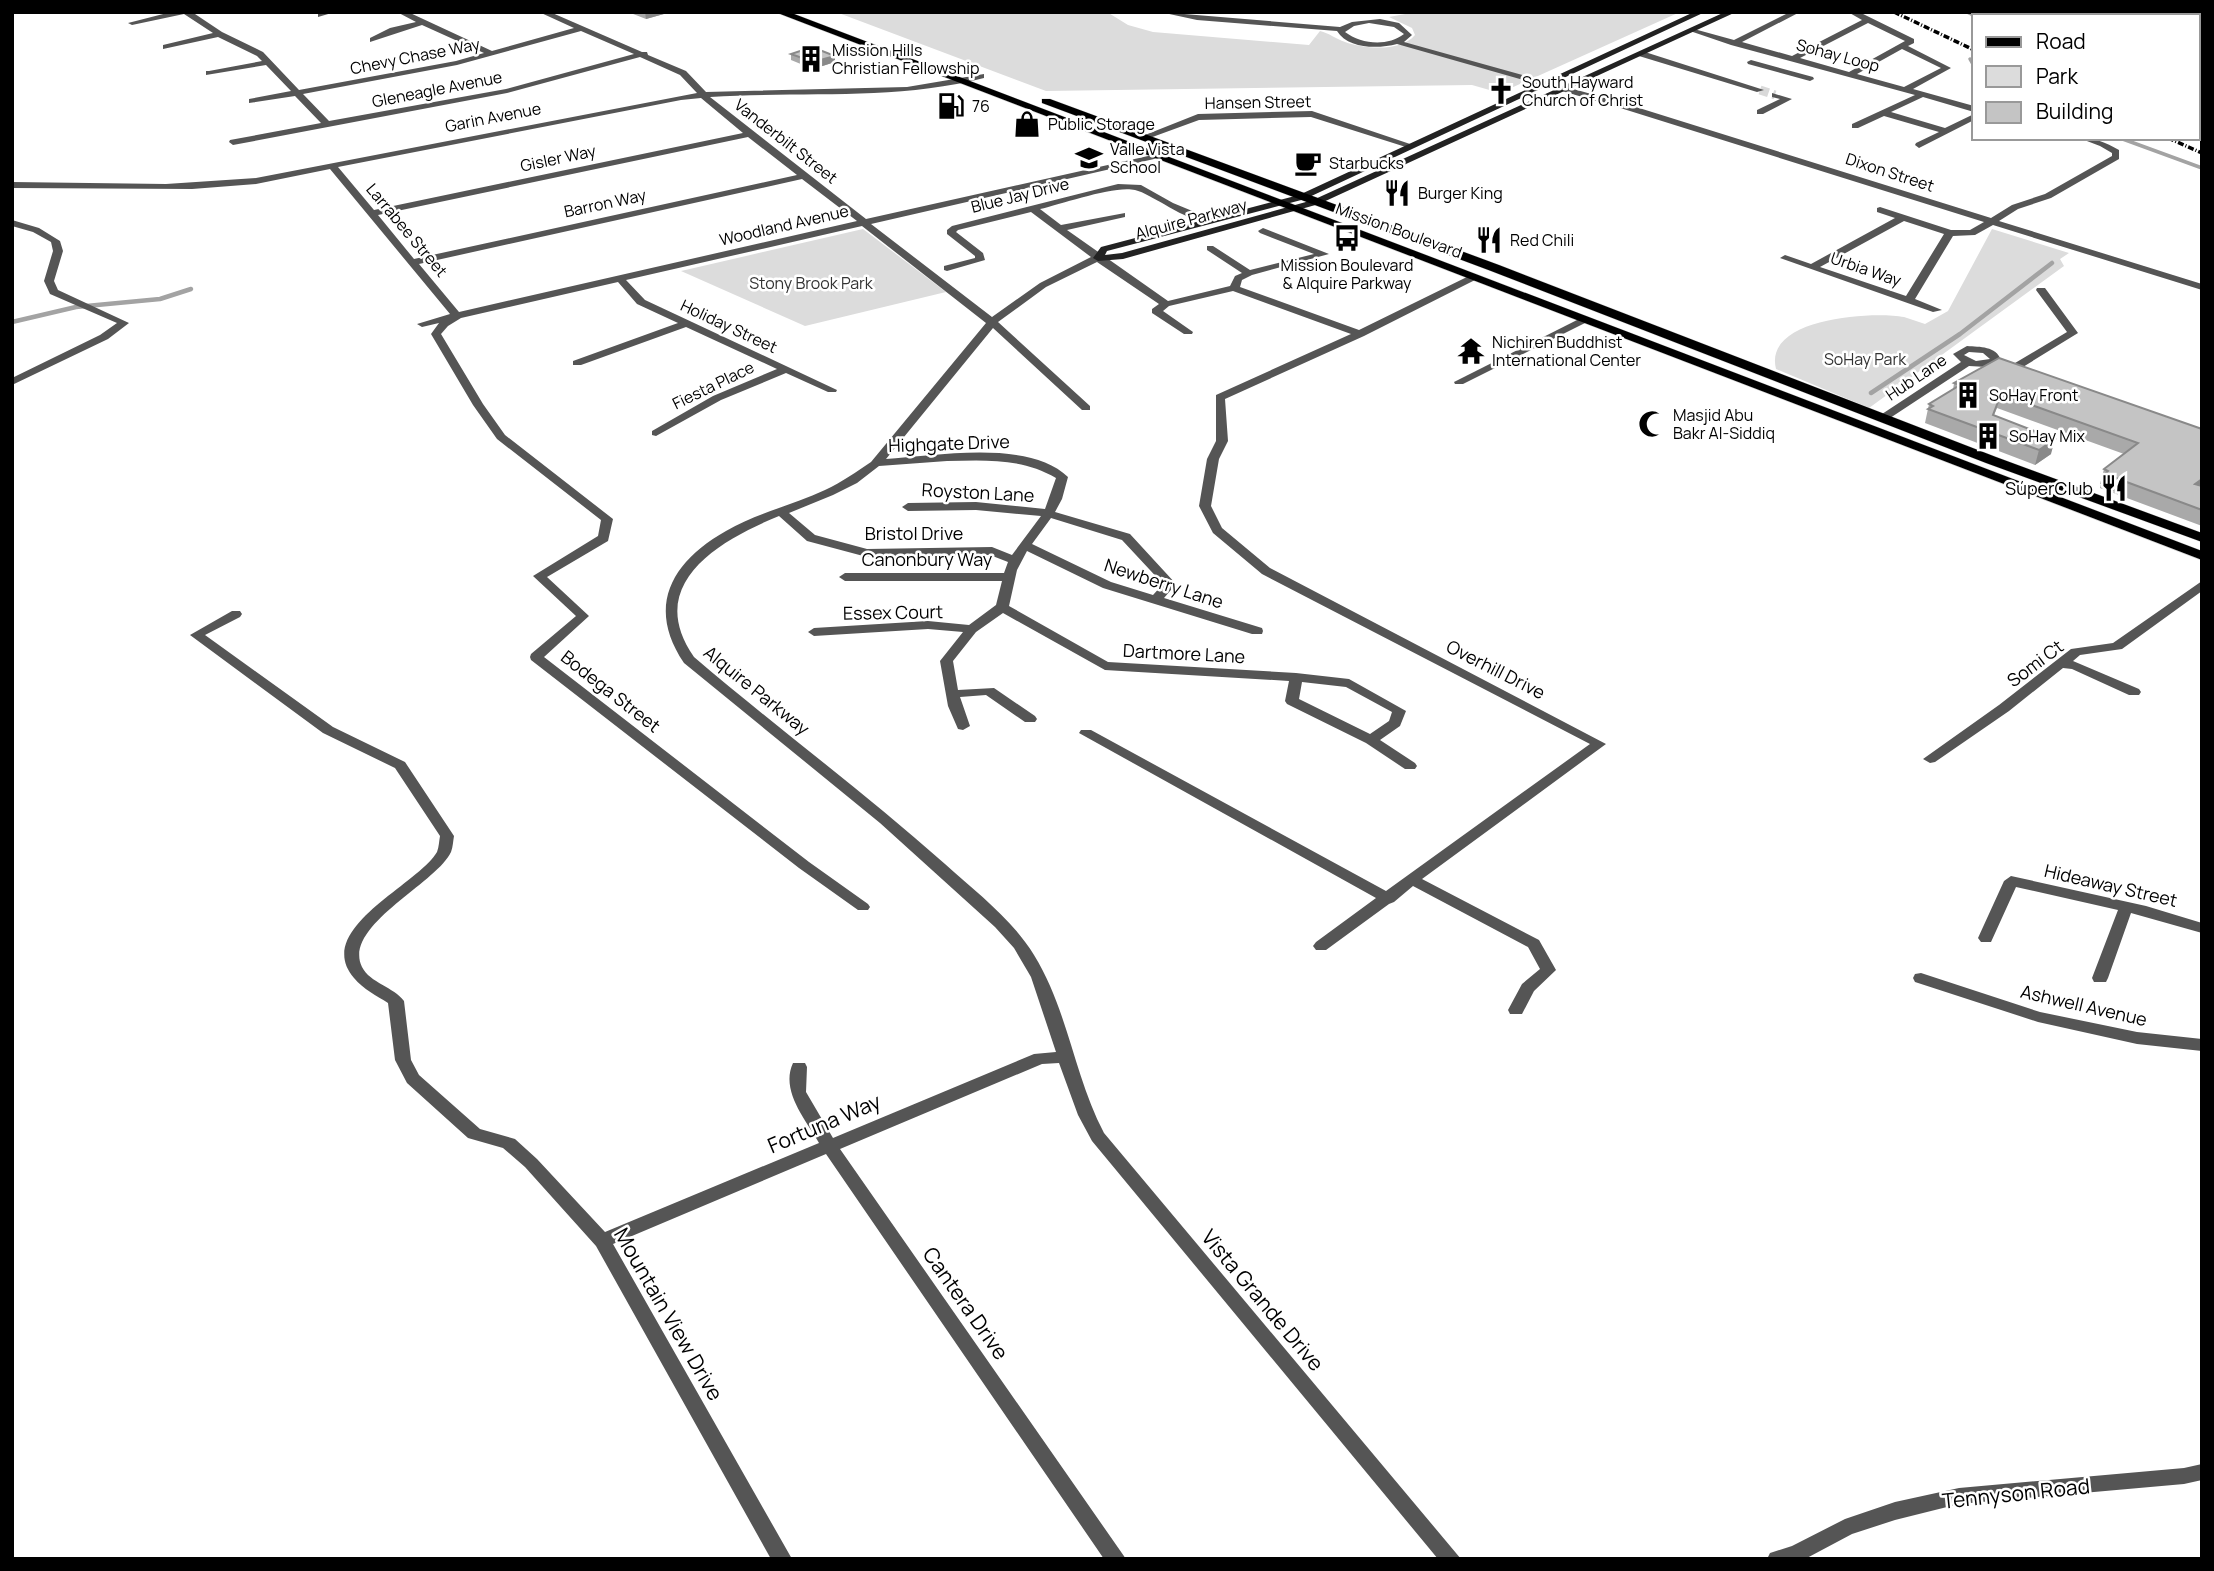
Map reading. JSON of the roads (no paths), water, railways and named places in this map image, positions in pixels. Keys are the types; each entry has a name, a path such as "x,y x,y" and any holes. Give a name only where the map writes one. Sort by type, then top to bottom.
{"main road":[{"name":"Mission Boulevard","path":"780,12 2202,556"},
{"name":"Mission Boulevard","path":"805,12 1495,268 2202,538"},
{"name":"Alquire Parkway","path":"1098,258 1104,249 1302,197 1701,12"},
{"name":"Alquire Parkway","path":"1098,258 1123,256 1316,202 1732,12"}],"street":[{"path":"132,23 185,12 219,34 260,54 327,124"},
{"path":"321,15 331,12"},
{"path":"401,12 492,54"},
{"name":"Vanderbilt Street","path":"543,12 683,73 750,134 992,323 1086,408"},
{"path":"1164,12 1197,18 1260,17 1341,29 1349,24 1369,21 1401,26 1408,33 1401,40 1379,44 1359,42 1343,36 1341,29"},
{"path":"1365,12 1369,21"},
{"path":"1734,43 1796,12"},
{"path":"1851,74 1911,40 1852,12"},
{"path":"1793,59 1868,19"},
{"path":"373,40 393,30 425,22"},
{"name":"Chevy Chase Way","path":"252,101 492,54 581,29"},
{"name":"Sohay Loop","path":"1694,31 1972,106"},
{"path":"166,47 219,34"},
{"name":"Dixon Street","path":"1401,40 1549,83 2202,286"},
{"path":"1902,46 1947,68 1908,89"},
{"name":"Gleneagle Avenue","path":"233,142 507,91 644,54"},
{"path":"1643,54 1760,90"},
{"path":"209,72 270,62"},
{"path":"1751,62 1810,79"},
{"path":"1792,86 1830,69"},
{"name":"Garin Avenue","path":"12,186 203,186 256,181 654,101 704,94 912,90 981,76"},
{"path":"1855,127 1924,94"},
{"path":"1760,112 1788,99 1776,95"},
{"path":"1884,113 1946,131"},
{"name":"Hansen Street","path":"1144,137 1198,117 1312,114 1412,146"},
{"path":"1919,145 1972,118"},
{"name":"Gisler Way","path":"373,213 750,134"},
{"path":"1880,210 1950,233 1972,233 2015,207 2048,196 2116,157 2116,152 2109,147 2088,140"},
{"name":"Woodland Avenue","path":"422,324 1154,156"},
{"name":"Larrabee Street","path":"331,165 457,316"},
{"name":"Barron Way","path":"413,262 804,176"},
{"name":"Blue Jay Drive","path":"947,268 980,260 980,255 950,232 955,228 1131,185 1209,220"},
{"path":"1034,209 1098,258 1166,304"},
{"path":"1058,229 1122,215"},
{"path":"1812,267 1903,218"},
{"path":"12,223 36,230 55,241 58,251 49,281 54,292 124,323 104,337 12,382"},
{"path":"1234,288 1238,278 1249,273 1324,254 1263,231"},
{"path":"1909,300 1950,233"},
{"path":"1210,248 1249,273"},
{"name":"Alquire Parkway","path":"1065,1057 1039,979 1026,954 998,921 920,850 698,667 681,650 669,607 674,587 687,567 736,528 831,493 876,463 992,323 1054,277 1098,258"},
{"name":"Urbia Way","path":"1785,258 1937,310"},
{"name":"Overhill Drive","path":"1321,946 1599,744 1266,571 1217,530 1205,506 1213,459 1222,441 1220,397 1360,334 1474,277"},
{"name":"Holiday Street","path":"621,280 641,302 832,390"},
{"path":"1188,332 1156,311 1166,304 1234,288 1360,334"},
{"path":"2014,368 2073,333 2041,290"},
{"name":"Bodega Street","path":"457,316 444,324 436,334 478,405 501,437 607,519 604,538 539,576 583,617 536,657 804,865 863,907"},
{"path":"1460,382 1583,320"},
{"path":"577,363 684,324"},
{"name":"Hub Lane","path":"1882,418 1968,362 1981,365 1994,362 2027,372"},
{"name":"Fiesta Place","path":"656,433 717,398 785,369"},
{"name":"Highgate Drive","path":"876,463 1003,457 1025,459 1050,467 1062,477 1061,492 1015,561 1008,577 1002,607"},
{"name":"Royston Lane","path":"908,507 976,506 1047,513 1126,537 1170,584 1156,600"},
{"name":"Bristol Drive","path":"781,512 811,538 867,553 992,551 1015,561"},
{"name":"Newberry Lane","path":"1026,545 1107,585 1257,631"},
{"name":"Canonbury Way","path":"845,577 1008,577"},
{"name":"Somi Ct","path":"1930,760 2004,708 2076,652 2116,646 2202,585"},
{"path":"963,726 946,661 972,629 1002,607"},
{"name":"Dartmore Lane","path":"1002,607 1105,666 1296,677 1349,683 1399,711 1395,723 1371,740"},
{"name":"Mountain View Drive","path":"236,614 196,635 328,730 400,765 447,836 445,850 433,865 368,922 352,945 353,965 367,981 397,1001 403,1060 412,1079 474,1135 509,1143 531,1163 602,1241 782,1559"},
{"name":"Essex Court","path":"814,632 929,625 972,629"},
{"path":"2060,664 2074,665 2134,692"},
{"path":"1296,677 1292,701 1371,740 1410,766"},
{"path":"953,694 989,691 1030,719"},
{"path":"1086,733 1389,899"},
{"path":"1414,881 1534,944 1548,970 1528,988 1516,1010"},
{"name":"Hideaway Street","path":"1986,938 2011,881 2126,907 2202,928"},
{"path":"2100,978 2126,907"},
{"name":"Ashwell Avenue","path":"1921,978 2038,1017 2137,1038 2202,1045"},
{"name":"Fortuna Way","path":"602,1241 1040,1058 1065,1057"},
{"name":"Vista Grande Drive","path":"1065,1057 1082,1111 1098,1137 1451,1559"},
{"name":"Cantera Drive","path":"799,1067 798,1093 829,1146 1115,1559"},
{"name":"Tennyson Road","path":"1777,1559 1794,1556 1845,1528 1895,1511 1959,1496 2172,1478 2202,1472"}],"waterway":[{"path":"1967,12 1972,14"},
{"path":"1970,59 1972,62"},
{"path":"2125,140 2202,168"},
{"path":"1871,393 1960,334 2052,263"},
{"path":"12,322 76,307 160,299 191,289"}],"tunnel":[{"path":"1760,90 1775,95"}],"railway":[{"path":"1894,12 1972,49"},
{"path":"2173,140 2202,153"}],"place":[{"name":"Mission Hills Christian Fellowship","path":"811,59"},
{"name":"South Hayward Church of Christ","path":"1501,91"},
{"name":"76","path":"951,106"},
{"name":"Public Storage","path":"1027,124"},
{"name":"Valle Vista School","path":"1089,158"},
{"name":"Starbucks","path":"1308,163"},
{"name":"Burger King","path":"1397,193"},
{"name":"Mission Boulevard & Alquire Parkway","path":"1347,238"},
{"name":"Red Chili","path":"1489,240"},
{"name":"Nichiren Buddhist International Center","path":"1471,351"},
{"name":"SoHay Front","path":"1968,395"},
{"name":"Masjid Abu Bakr Al-Siddiq","path":"1652,424"},
{"name":"SoHay Mix","path":"1988,436"},
{"name":"SúperClub","path":"2114,488"}],"park label":[{"name":"Stony Brook Park","path":"811,283"},
{"name":"SoHay Park","path":"1865,359"}]}
